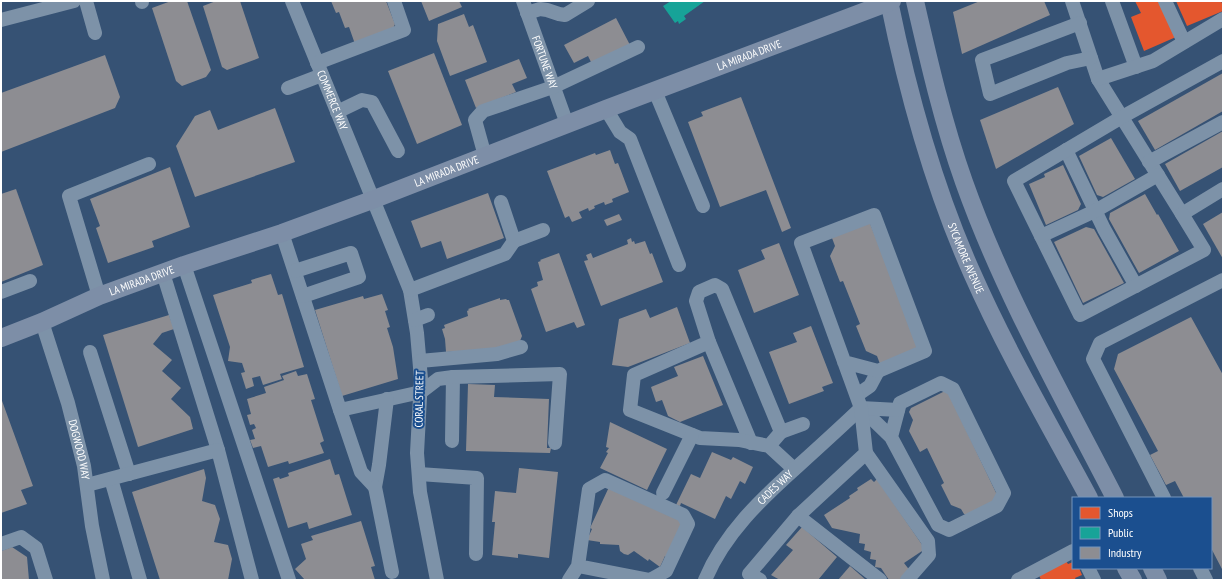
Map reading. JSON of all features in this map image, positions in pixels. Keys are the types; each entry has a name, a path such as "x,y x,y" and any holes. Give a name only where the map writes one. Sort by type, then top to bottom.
{"main road":[{"name":"LA MIRADA DRIVE","path":"1,338 42,322 99,296 184,265 282,233 372,200 890,1"},
{"name":"SYCAMORE AVENUE","path":"890,1 905,72 921,132 940,193 972,272 1011,353 1088,497"},
{"path":"915,1 944,122 964,182 997,264 1034,342 1115,497"},
{"path":"1127,569 1133,580"},
{"path":"1152,569 1158,580"}],"street":[{"path":"1,20 74,1"},
{"path":"86,1 95,33"},
{"name":"COMMERCE WAY","path":"292,1 372,200"},
{"path":"288,88 319,69 404,30 394,1"},
{"path":"525,7 547,10 565,15 588,1"},
{"path":"1072,1 1098,79 1122,117 1149,162 1158,175 1204,250 1080,315 1014,181 1122,117 1223,61"},
{"path":"1112,1 1136,66"},
{"path":"1165,1 1184,42"},
{"name":"FORTUNE WAY","path":"525,7 567,124"},
{"path":"1098,79 1153,61 1223,19"},
{"path":"1080,23 982,60 990,94 1068,63 1091,58"},
{"path":"485,156 475,120 483,111 554,86 638,47"},
{"path":"656,90 703,206"},
{"path":"337,112 362,100 372,102 398,152"},
{"path":"606,109 620,132 630,139 679,265"},
{"path":"1149,162 1223,122"},
{"path":"1066,150 1094,211 1136,286"},
{"path":"99,296 69,196 149,164"},
{"path":"1041,236 1094,211 1158,175"},
{"path":"1182,214 1223,190"},
{"name":"CORAL STREET","path":"372,200 421,317 421,392 417,453 420,492 437,580"},
{"path":"501,202 514,241"},
{"path":"844,362 878,371 925,351 874,215 801,243 844,362 859,402 866,452 928,541 929,556 907,580"},
{"path":"410,290 505,254 514,241 543,230"},
{"path":"282,233 361,472 375,487"},
{"path":"295,270 351,253 359,277 303,296"},
{"path":"184,265 289,580"},
{"path":"164,273 218,450 252,580"},
{"path":"1163,497 1092,359 1100,342 1223,280"},
{"path":"1,292 30,281"},
{"path":"751,442 708,342 696,301 699,292 715,285 722,289 781,432"},
{"name":"DOGWOOD WAY","path":"42,322 68,403 84,466 92,526 103,580"},
{"path":"708,342 634,375 630,410 700,438 739,440 769,446 794,469"},
{"path":"420,361 497,354 521,347"},
{"path":"90,352 129,474"},
{"name":"CADES WAY","path":"705,580 721,550 739,524 859,402 878,371"},
{"path":"340,410 421,392 438,380 453,377 560,374 555,443"},
{"path":"452,441 453,377"},
{"path":"859,402 891,437 938,525 949,530 997,506 1004,493 953,389 942,383 900,403 891,437"},
{"path":"387,399 375,487 392,572"},
{"path":"859,402 898,410"},
{"path":"769,446 781,432 802,424"},
{"path":"663,493 692,435"},
{"path":"87,485 218,450"},
{"path":"752,578 798,516 866,452"},
{"path":"419,474 477,478 476,554"},
{"path":"111,479 140,580"},
{"path":"569,580 578,566 589,489 605,480 683,515 688,524 666,571 650,580 578,566"},
{"path":"798,516 880,580"},
{"path":"1,544 21,537 36,548 46,580"},
{"path":"1018,580 1032,577 1072,552"},
{"path":"1088,569 1094,580"},
{"path":"1200,569 1206,580"}],"building: Shops":[{"path":"1135,1 1162,1 1176,37 1144,51 1131,17 1141,13"},
{"path":"1176,1 1221,1 1223,11 1187,26"},
{"path":"1066,561 1068,564 1072,562 1072,569 1079,569 1082,575 1075,578 1076,580 1041,580 1039,575"}],"building: Public":[{"path":"671,1 705,1 684,16 686,19 679,24 678,21 675,23 663,6"}],"building: Industry":[{"path":"171,1 187,1 211,70 206,77 182,86 176,81 152,8"},
{"path":"216,1 240,1 259,58 227,70 222,67 203,6"},
{"path":"331,1 386,1 395,24 393,29 355,44 349,27 345,28 339,12 336,13"},
{"path":"421,1 459,1 462,7 429,21"},
{"path":"980,1 1044,1 1050,15 962,54 953,12"},
{"path":"464,14 469,27 473,25 487,62 450,76 437,41 438,24"},
{"path":"616,18 630,45 592,64 588,56 574,63 564,45"},
{"path":"434,53 462,125 417,144 388,71"},
{"path":"105,55 120,97 115,108 1,152 1,93"},
{"path":"519,59 527,78 512,84 516,92 476,108 465,80"},
{"path":"1223,73 1223,111 1155,150 1138,121"},
{"path":"1058,87 1074,124 996,169 980,120"},
{"path":"741,97 791,228 782,232 766,190 720,207 688,122 703,116 701,112"},
{"path":"275,108 295,162 195,197 176,146 195,116 210,110 218,130"},
{"path":"1223,131 1223,167 1180,191 1165,164"},
{"path":"1111,138 1135,179 1103,197 1097,195 1079,156"},
{"path":"610,150 615,164 618,163 629,192 612,199 613,202 605,205 604,202 594,206 595,208 589,211 588,208 579,212 582,218 572,222 569,216 565,218 547,171 595,153 596,155"},
{"path":"1063,165 1081,204 1078,210 1046,225 1029,184 1045,177 1044,174"},
{"path":"170,167 190,227 152,241 154,247 108,263 96,228 100,226 90,199"},
{"path":"16,189 43,265 1,282 1,194"},
{"path":"488,193 504,238 447,259 441,241 421,248 411,221"},
{"path":"1145,194 1179,251 1139,273 1109,219 1110,213"},
{"path":"1223,212 1223,259 1203,224"},
{"path":"619,214 622,220 607,226 604,220"},
{"path":"869,221 921,348 880,364 877,356 866,351 856,326 860,324 843,281 840,282 830,256 835,246 832,238"},
{"path":"1086,227 1094,229 1124,283 1083,303 1054,242"},
{"path":"631,238 632,242 634,241 635,244 645,241 650,254 652,253 663,282 601,306 584,261 588,260 586,255 591,253 593,258 628,244 627,240"},
{"path":"779,243 799,295 754,313 738,270 765,259 761,250"},
{"path":"559,253 585,325 577,328 574,322 546,332 531,289 538,286 537,282 543,280 538,262"},
{"path":"271,274 278,295 282,294 304,367 280,374 282,379 263,385 260,376 252,378 254,386 246,389 241,373 245,372 242,363 228,361 230,347 213,295 252,283 251,280"},
{"path":"382,294 388,310 385,311 390,327 387,328 393,347 398,379 342,396 315,310 363,296 364,299"},
{"path":"500,298 500,300 509,300 522,336 520,341 495,349 446,352 445,339 442,329 445,328 444,325 468,316 468,309"},
{"path":"677,307 690,343 628,367 612,365 619,319 646,309 650,318"},
{"path":"169,315 174,329 162,333 153,344 172,360 162,371 181,388 171,399 190,417 193,429 138,447 103,335"},
{"path":"1191,317 1223,375 1223,571 1212,550 1212,497 1183,497 1175,481 1166,485 1150,455 1158,451 1114,369 1118,354"},
{"path":"811,326 833,383 822,387 824,391 789,404 769,352 797,342 793,333"},
{"path":"703,356 723,405 680,422 668,416 662,400 656,402 651,387 678,376 674,367"},
{"path":"296,371 298,376 307,374 315,399 311,400 324,441 320,443 324,453 289,464 288,461 268,467 261,446 253,448 250,440 255,439 252,430 256,428 254,424 250,425 247,415 251,414 247,399 266,393 264,387 284,380 282,376"},
{"path":"468,384 495,385 494,397 549,399 547,448 551,448 550,453 466,451"},
{"path":"945,391 948,392 999,499 967,515 964,514 961,509 951,505 941,485 944,483 927,448 920,452 909,431 913,420 909,412 911,408"},
{"path":"1,398 33,486 21,490 27,504 1,513"},
{"path":"610,422 667,449 647,490 600,468 608,453 606,452 609,448 606,447"},
{"path":"712,452 731,460 733,457 753,467 745,484 740,481 731,499 726,496 715,519 681,503 680,506 676,505 691,474 700,478"},
{"path":"330,459 335,475 339,474 352,515 309,529 307,522 288,528 273,479 279,477 280,479 289,476 288,473"},
{"path":"519,468 558,472 549,558 518,554 518,558 492,555 495,522 492,522 495,491 516,493"},
{"path":"204,469 206,478 202,501 215,505 220,519 214,542 228,545 232,559 228,580 160,580 132,492"},
{"path":"871,479 874,482 877,479 925,549 904,563 911,572 899,580 889,580 881,568 875,567 876,560 870,559 871,552 864,550 865,544 859,543 860,534 832,528 824,515 850,498 849,496 858,490 857,488"},
{"path":"609,487 684,521 668,557 665,556 660,567 634,551 628,555 624,554 620,551 619,545 600,544 600,542 587,540 592,529 590,528"},
{"path":"361,521 375,566 371,567 375,580 305,580 295,569 306,559 301,544 313,540 311,536"},
{"path":"802,527 837,557 818,580 780,580 771,575 793,550 786,545"},
{"path":"12,547 27,557 29,580 1,580 1,551"},
{"path":"850,566 866,580 838,580"}]}
